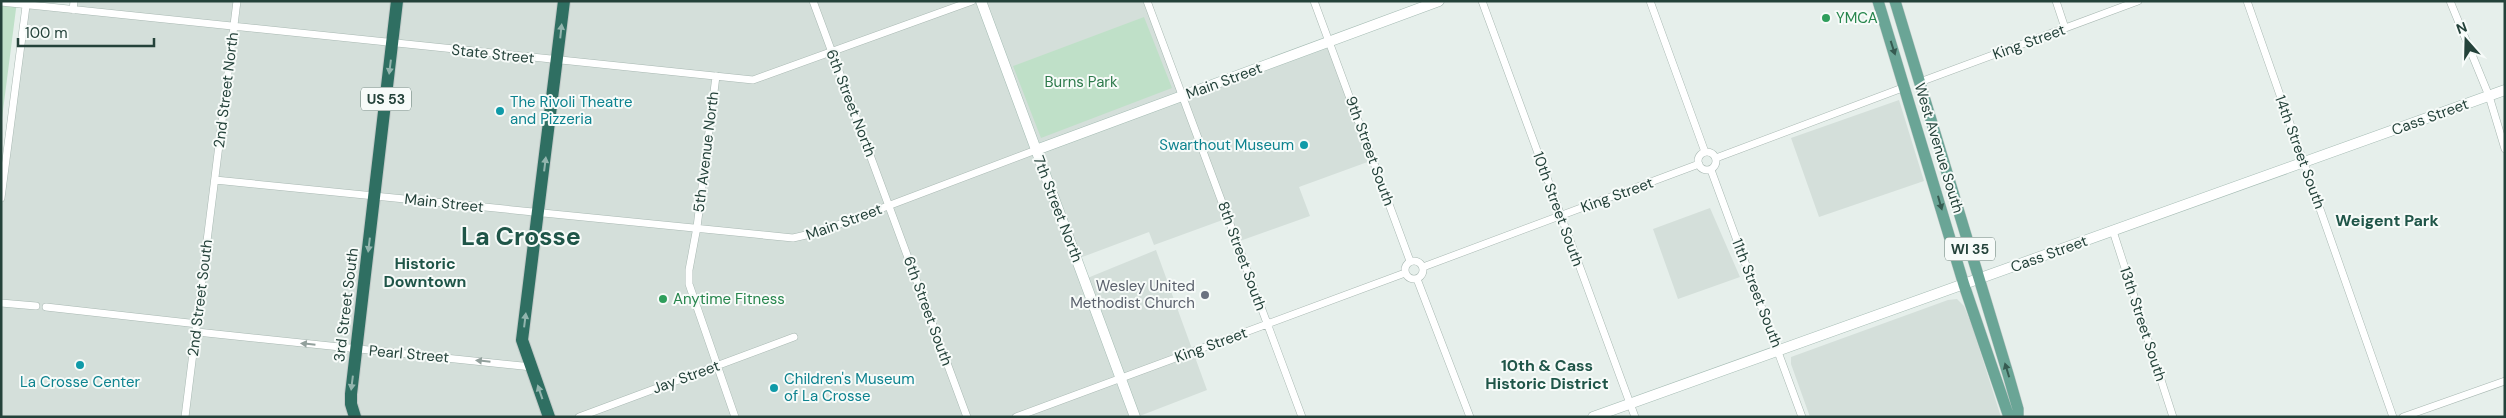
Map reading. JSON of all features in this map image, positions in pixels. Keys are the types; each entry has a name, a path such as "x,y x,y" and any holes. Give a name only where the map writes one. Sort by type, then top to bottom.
{"highway":[{"name":"US 53","path":"375,196 397,1"},
{"path":"549,417 522,340 564,1"},
{"name":"3rd Street South","path":"356,417 351,399 375,196"}],"main road":[{"name":"West Avenue South","path":"1878,1 1964,285 2005,412 2009,417"},
{"name":"West Avenue South","path":"1895,1 2018,409 2018,417"}],"street":[{"path":"73,10 74,1"},
{"name":"2nd Street North","path":"215,180 237,1"},
{"name":"6th Street North","path":"813,1 889,205"},
{"name":"State Street","path":"1,2 234,28 753,80 972,1"},
{"name":"7th Street North","path":"981,1 1135,417"},
{"name":"8th Street South","path":"1147,1 1302,417"},
{"name":"9th Street South","path":"1314,1 1410,261"},
{"name":"Main Street","path":"215,180 800,238 1439,1"},
{"name":"10th Street South","path":"1482,1 1635,417"},
{"path":"1650,1 1705,152"},
{"path":"2056,1 2065,28"},
{"name":"King Street","path":"1920,82 2138,1"},
{"name":"14th Street South","path":"2247,1 2393,417"},
{"path":"2450,1 2488,96 2505,149"},
{"path":"1,198 26,6"},
{"name":"5th Avenue North","path":"716,76 689,270 689,284 735,417"},
{"path":"1716,158 1905,87"},
{"name":"Cass Street","path":"1594,417 2505,90"},
{"path":"1705,152 1713,154 1716,158"},
{"path":"1705,152 1700,156 1699,164 1702,169 1711,170 1715,166 1716,158"},
{"name":"King Street","path":"1423,266 1699,164"},
{"name":"11th Street South","path":"1711,170 1802,417"},
{"name":"2nd Street South","path":"185,417 215,180"},
{"name":"6th Street South","path":"889,205 967,417"},
{"name":"13th Street South","path":"2113,231 2173,417"},
{"path":"1410,261 1419,262 1423,266 1422,275 1417,279 1412,279 1405,273 1406,265 1410,261"},
{"name":"King Street","path":"1016,417 1405,273"},
{"path":"1417,279 1470,417"},
{"path":"1,303 36,306"},
{"path":"46,308 198,324"},
{"name":"Pearl Street","path":"197,332 532,367"},
{"name":"Jay Street","path":"579,417 794,337"},
{"path":"2403,417 2505,380"}],"shaded area":[{"path":"74,1 1148,1 1183,96 1329,42 1373,160 1299,187 1310,216 1237,242 1228,218 1154,245 1149,232 1077,259 1085,279 1156,250 1207,390 1137,417 1,417 1,198 26,6 72,10"},
{"path":"1899,100 1924,181 1819,217 1791,138"},
{"path":"1710,208 1740,277 1678,299 1653,229"},
{"path":"1957,299 1964,306 1972,326 2001,417 1810,417 1791,364 1791,357 1948,300"}],"green space":[{"path":"1,1 17,1 1,126"},
{"name":"Burns Park","path":"1144,17 1172,88 1041,138 1013,66"}],"place":[{"name":"YMCA","path":"1826,18"},
{"name":"The Rivoli Theatre and Pizzeria","path":"500,111"},
{"name":"Swarthout Museum","path":"1304,145"},
{"name":"Wesley United Methodist Church","path":"1205,295"},
{"name":"Anytime Fitness","path":"663,299"},
{"name":"La Crosse Center","path":"80,365"},
{"name":"Children's Museum of La Crosse","path":"774,388"}],"district":[{"name":"Weigent Park","path":"2387,220"},
{"name":"La Crosse","path":"521,236"},
{"name":"Historic Downtown","path":"425,272"},
{"name":"10th & Cass Historic District","path":"1547,374"}]}
